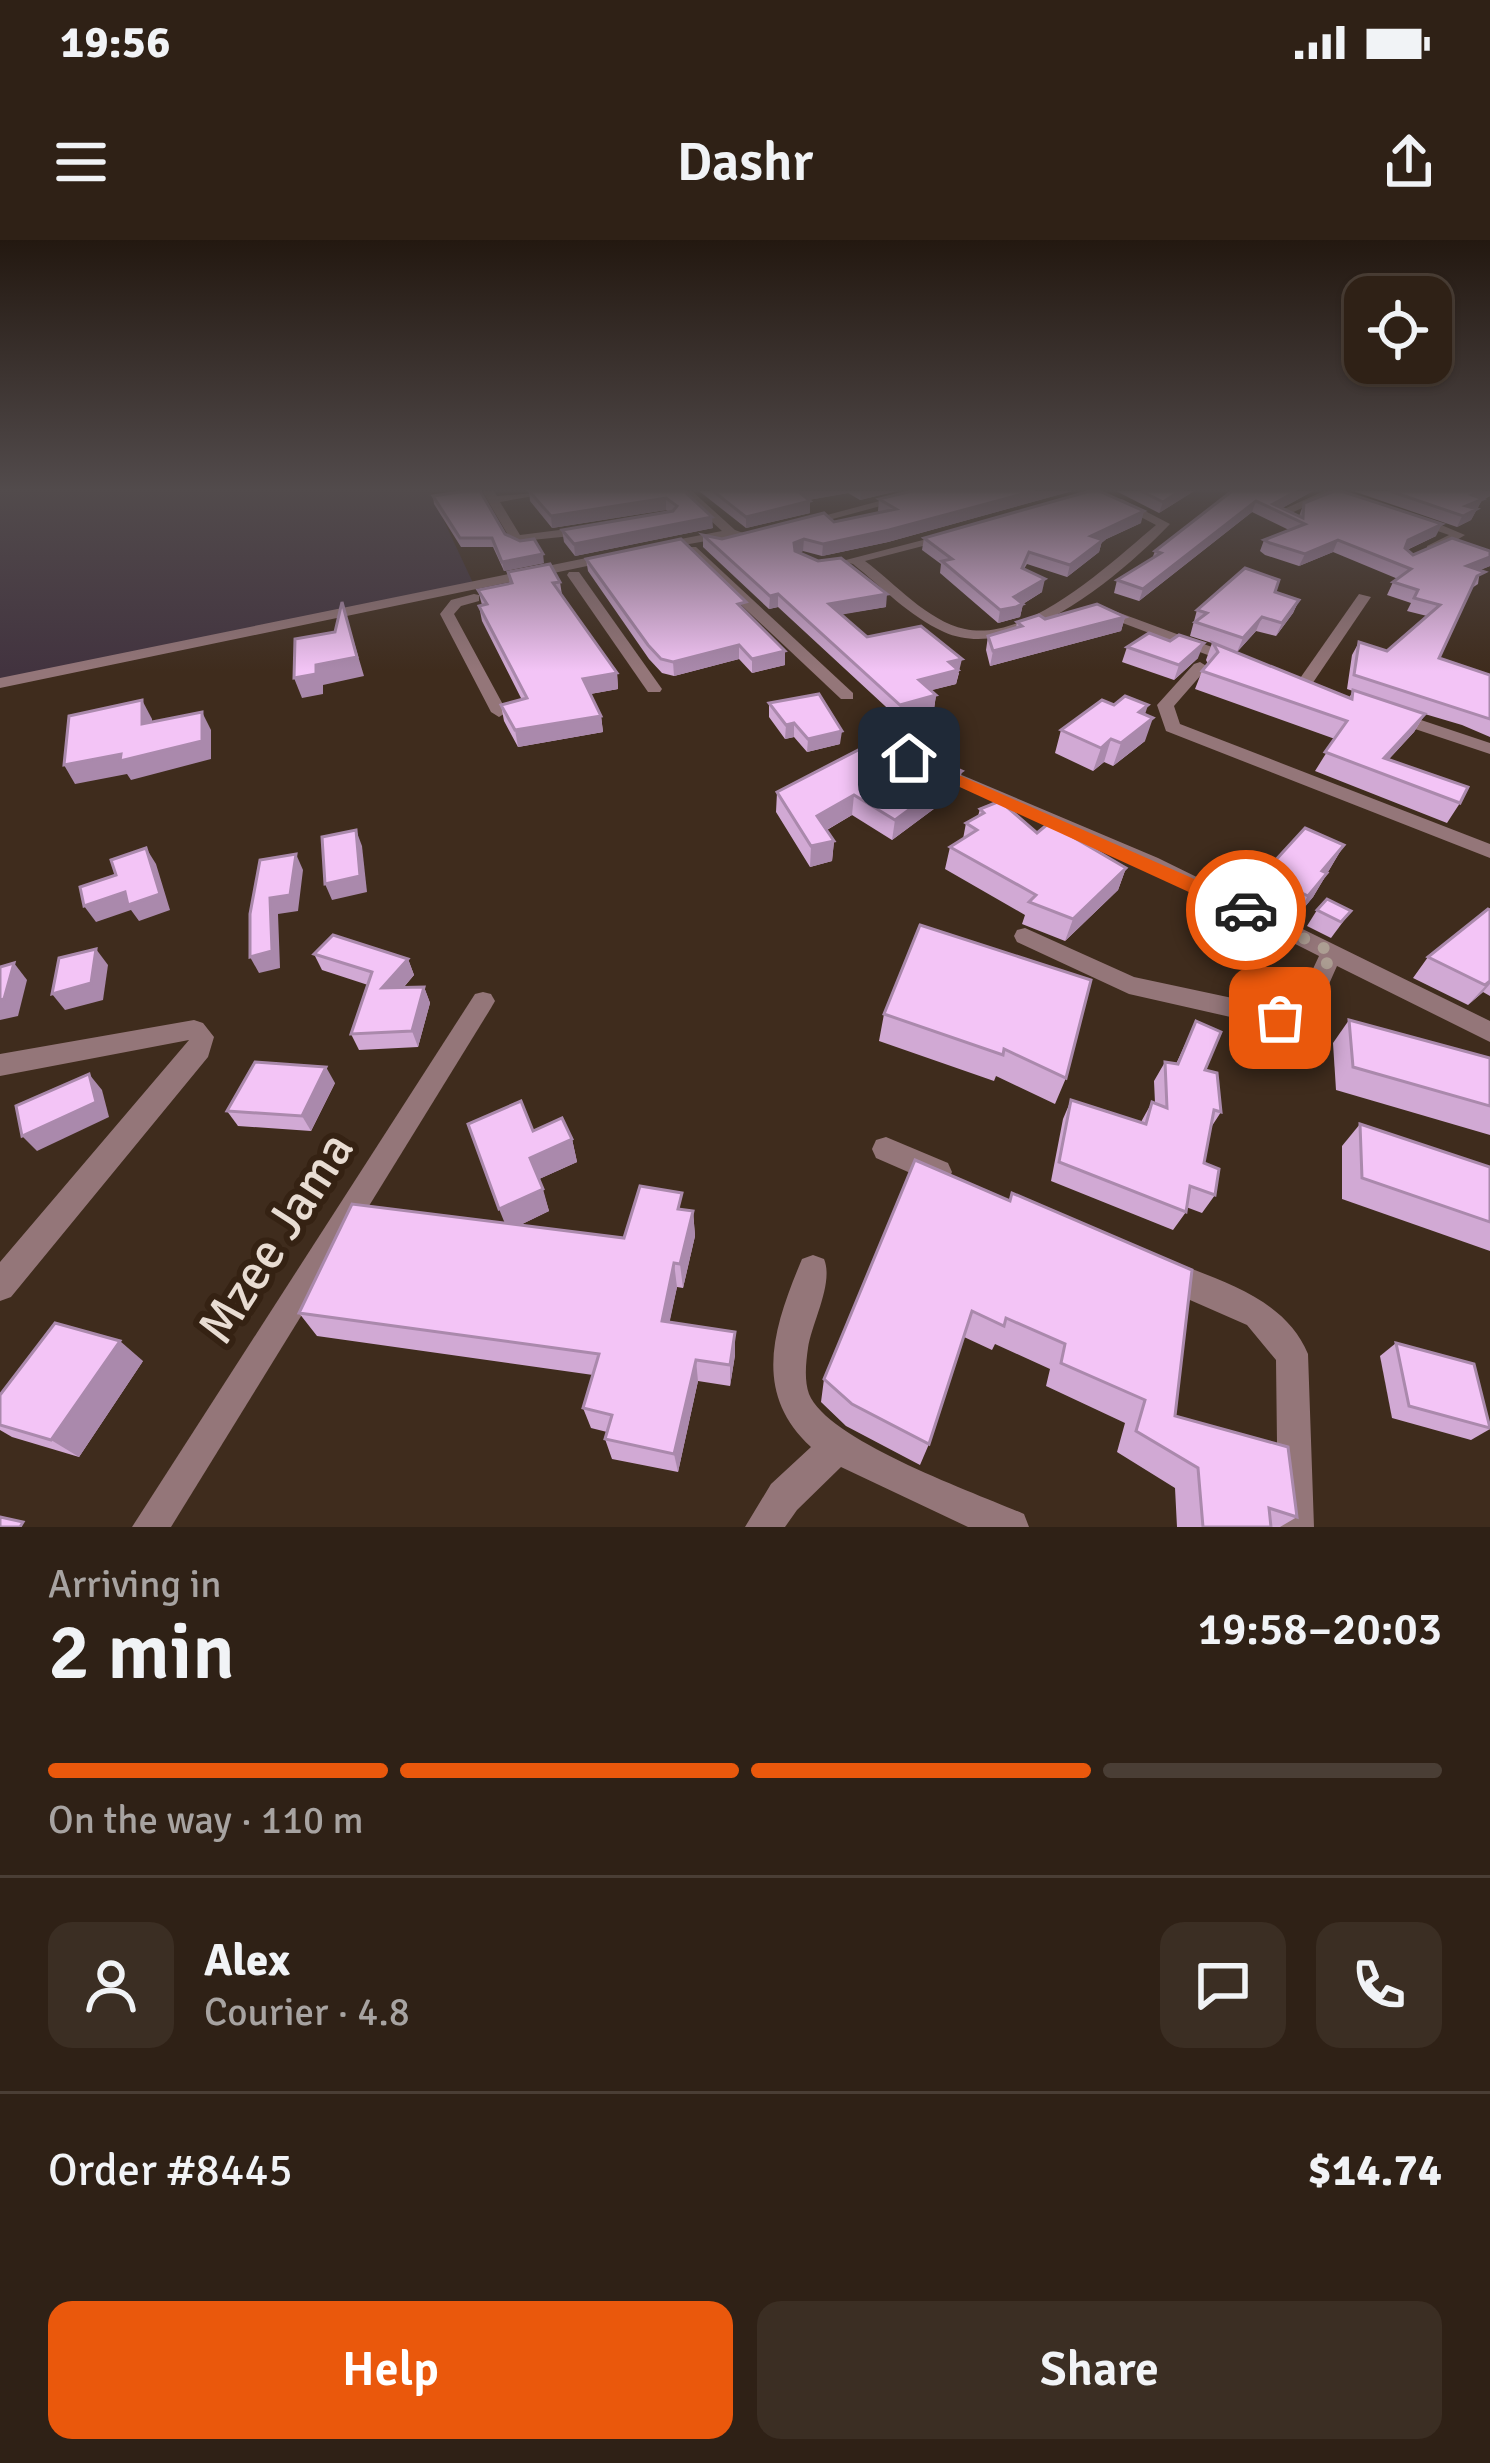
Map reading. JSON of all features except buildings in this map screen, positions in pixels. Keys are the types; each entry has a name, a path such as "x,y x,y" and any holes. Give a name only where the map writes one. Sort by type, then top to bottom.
{"street":[{"path":"0,683 654,551"},
{"path":"638,561 686,551"},
{"path":"692,551 847,696"},
{"path":"825,565 889,551"},
{"path":"856,560 967,634 988,634 1076,599 1132,551"},
{"path":"1409,559 1426,551"},
{"path":"499,712 452,627 448,609 461,601 617,566"},
{"path":"574,575 654,689"},
{"path":"1304,684 1364,597"},
{"path":"1076,599 1262,670"},
{"path":"1200,667 1166,705 1172,727 1490,851"},
{"path":"1283,677 1325,692"},
{"path":"1367,706 1490,749"},
{"path":"909,758 1151,863 1490,1032"},
{"path":"1025,936 1129,985 1280,1018 1304,1013 1332,952"},
{"name":"Mzee Jama","path":"150,1527 483,1001"},
{"path":"0,1065 178,1031 194,1030 202,1041 0,1286"},
{"path":"886,1149 974,1188"},
{"path":"1148,1265 1258,1314 1286,1343 1295,1376 1295,1527"},
{"path":"813,1270 790,1355 792,1398 804,1419 838,1446 1011,1527"},
{"path":"763,1527 784,1497 838,1446"}],"shaded area":[{"path":"0,551 458,551 474,585 0,681"}],"way so far":[{"path":"1246,910 1332,952 1304,1013 1280,1018"}],"route":[{"path":"909,758 1151,863 1246,910"}]}
